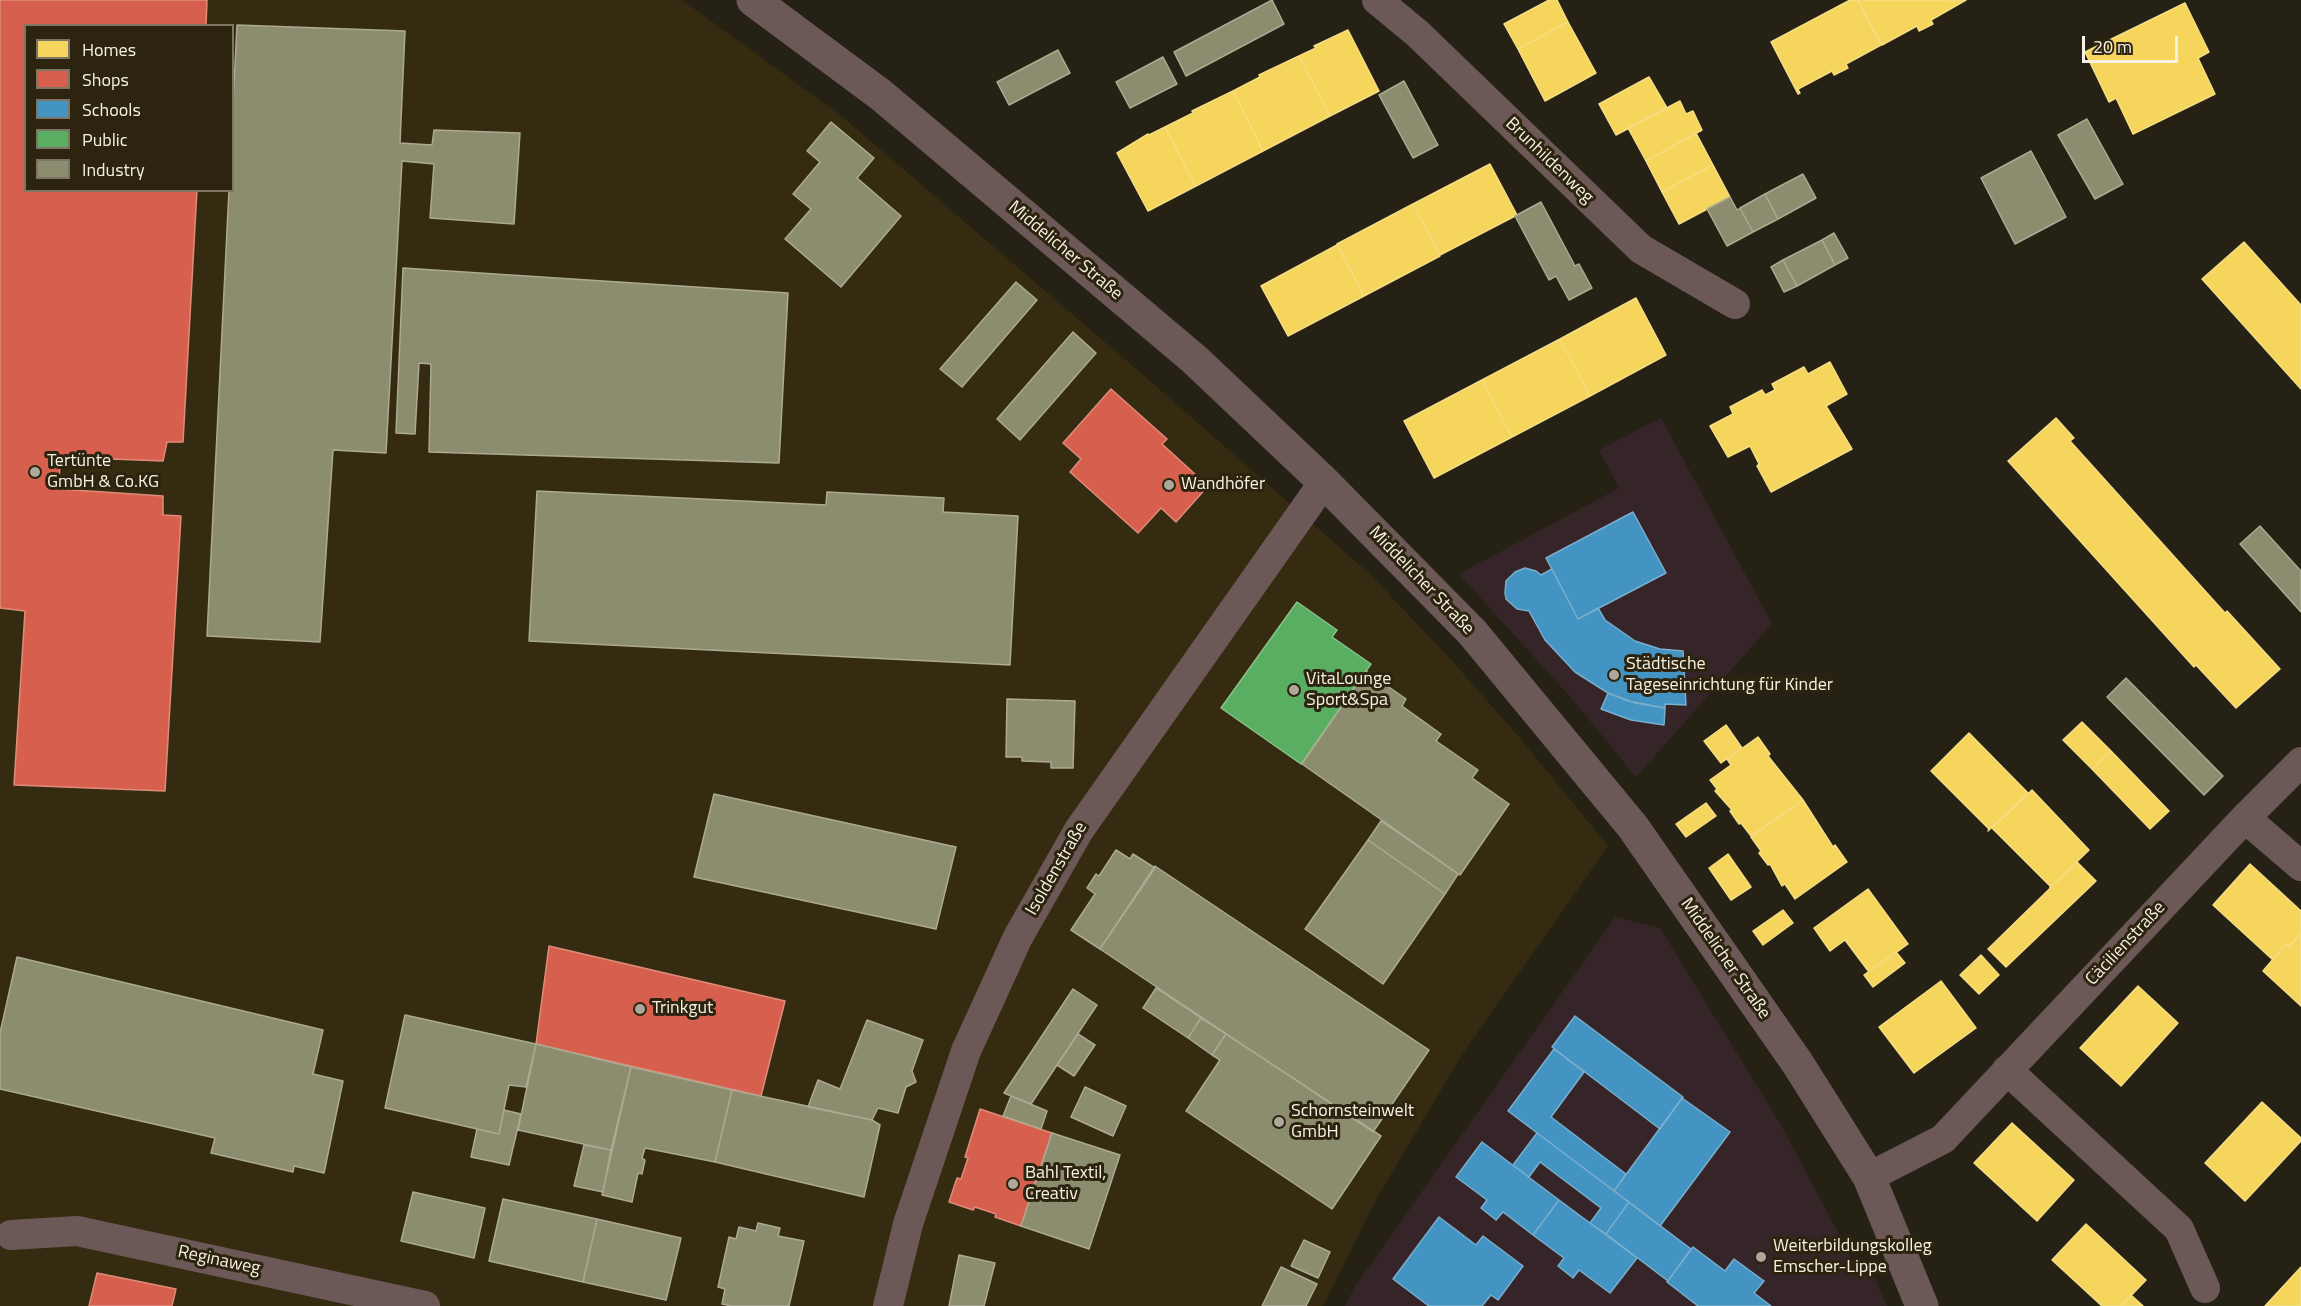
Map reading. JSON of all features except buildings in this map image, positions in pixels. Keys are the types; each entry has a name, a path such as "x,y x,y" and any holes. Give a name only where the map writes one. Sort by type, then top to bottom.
{"street":[{"name":"Middelicher Straße","path":"753,0 881,95 1194,359 1324,482 1472,632 1633,827 1798,1064 1869,1177 1922,1306"},
{"name":"Brunhildenweg","path":"1377,0 1418,34 1641,249 1735,304"},
{"name":"Isoldenstraße","path":"888,1306 908,1224 966,1051 1018,938 1079,830 1324,482"},
{"name":"Cäcilienstraße","path":"1869,1177 1943,1139 2245,818 2301,762"},
{"path":"2245,818 2301,866"},
{"path":"2007,1070 2179,1228 2205,1288"},
{"name":"Reginaweg","path":"11,1235 77,1231 425,1306"}],"shaded area":[{"path":"0,0 682,0 839,114 1149,380 1370,574 1452,661 1519,737 1608,846 1463,1053 1374,1203 1323,1306 0,1306"},
{"path":"1661,418 1772,624 1636,777 1573,700 1459,574 1619,488 1599,450"},
{"name":"Weiterbildungskolleg Emscher-Lippe","path":"1615,917 1660,928 1781,1125 1853,1261 1873,1274 1887,1306 1345,1306 1354,1288"}],"place":[{"name":"Tertünte GmbH & Co.KG","path":"35,472"},
{"name":"Wandhöfer","path":"1169,485"},
{"name":"Städtische Tageseinrichtung für Kinder","path":"1614,675"},
{"name":"VitaLounge Sport&Spa","path":"1294,690"},
{"name":"Trinkgut","path":"640,1009"},
{"name":"Schornsteinwelt GmbH","path":"1279,1122"},
{"name":"Bahl Textil, Creativ","path":"1013,1184"},
{"name":"Weiterbildungskolleg Emscher-Lippe","path":"1761,1257"}]}
